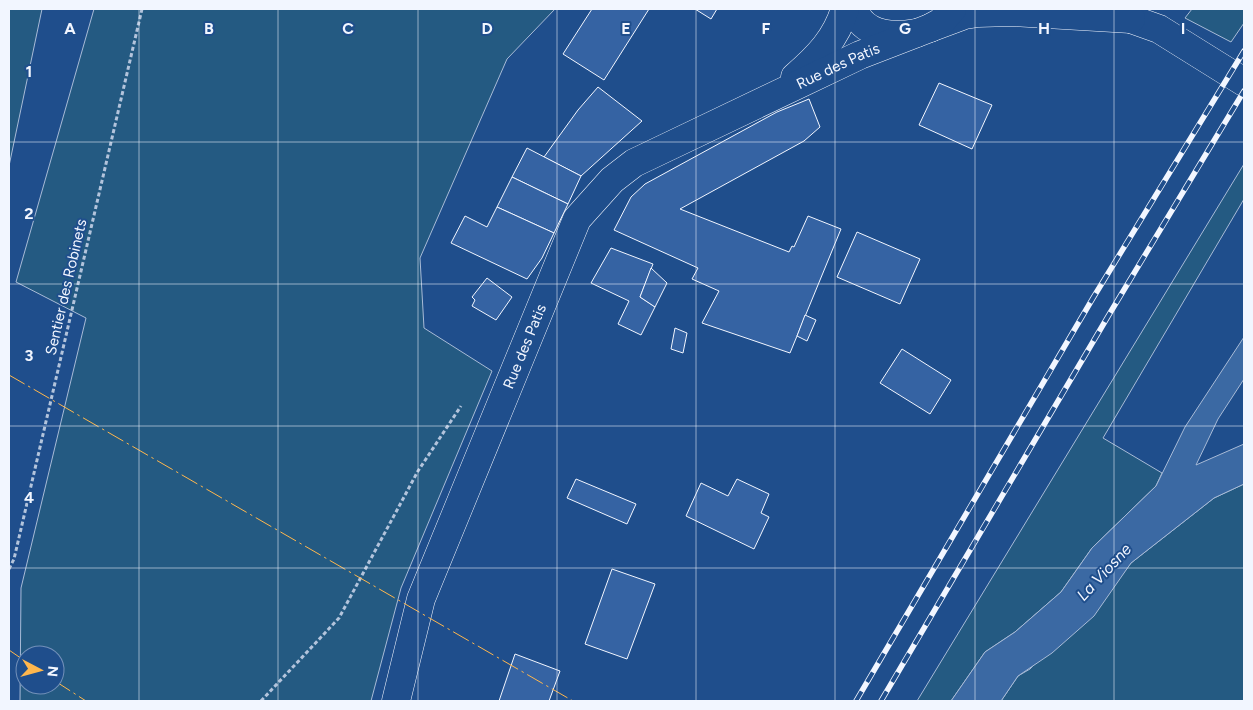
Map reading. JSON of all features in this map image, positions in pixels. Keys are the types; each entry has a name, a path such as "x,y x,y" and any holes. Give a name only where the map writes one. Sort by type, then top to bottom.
{"main road":[{"name":"Rue des Patis","path":"776,93 817,58 829,43 845,9"},
{"path":"854,9 861,21 880,34 900,36 925,30 964,15 978,13 1122,14 1159,29 1244,82"},
{"name":"Rue des Patis","path":"396,701 422,599 578,219 612,180 634,162 776,93 883,45 925,30 941,22 952,9"}],"path":[{"name":"Sentier des Robinets","path":"9,569 14,559 34,476 142,9"},
{"path":"260,701 339,618 418,471 466,397"}],"shaded area":[{"path":"9,9 42,9 9,166"},
{"path":"94,9 555,9 507,59 420,258 424,328 492,371 401,588 371,701 20,701 20,695 65,695 65,645 20,645 21,588 86,318 16,282"},
{"path":"1192,9 1244,9 1244,23 1231,42 1185,18"},
{"path":"1244,164 1244,199 1103,438 1162,473 1156,486 1092,548 1061,592 1015,632 985,652 951,701 917,701"},
{"path":"1244,484 1244,701 1001,701 1018,676 1030,669 1114,585 1131,563 1214,498"}],"water":[{"name":"La Viosne","path":"1244,337 1244,379 1218,419 1196,465 1244,444 1244,484 1214,498 1131,563 1094,616 1052,653 1018,676 1001,701 951,701 985,652 1015,632 1061,592 1092,548 1156,486 1185,427"}],"building":[{"path":"592,9 649,9 604,80 563,54"},
{"path":"695,9 717,9 711,19"},
{"path":"939,83 992,105 972,149 919,125"},
{"path":"598,87 642,121 581,176 544,157 578,110"},
{"path":"809,99 820,127 804,141 680,209 789,252 792,246 794,247 808,216 841,229 790,353 702,323 719,291 692,279 698,268 614,230 631,197 645,184 777,112"},
{"path":"527,148 581,176 568,204 512,177"},
{"path":"512,177 568,204 554,233 497,207"},
{"path":"497,207 554,233 542,258 527,279 451,243 465,216 487,227"},
{"path":"857,232 920,259 900,304 837,277"},
{"path":"611,248 653,264 640,297 655,307 641,335 618,324 629,301 591,283"},
{"path":"651,268 667,283 655,307 640,297"},
{"path":"487,278 512,297 496,320 472,306 475,300 472,297"},
{"path":"805,315 816,320 807,341 797,336"},
{"path":"675,328 687,333 683,353 671,349"},
{"path":"902,349 951,380 930,414 880,383"},
{"path":"576,479 636,504 627,524 567,498"},
{"path":"737,479 769,494 761,513 769,517 754,549 686,516 701,483 728,496"},
{"path":"612,569 655,584 627,659 585,644"},
{"path":"515,654 560,671 549,701 499,701"}],"railway":[{"path":"856,701 1093,298 1244,51"},
{"path":"881,701 1110,313 1244,91"}],"power":[{"path":"9,375 573,701"},
{"path":"9,650 15,654"},
{"path":"65,687 86,701"}]}
